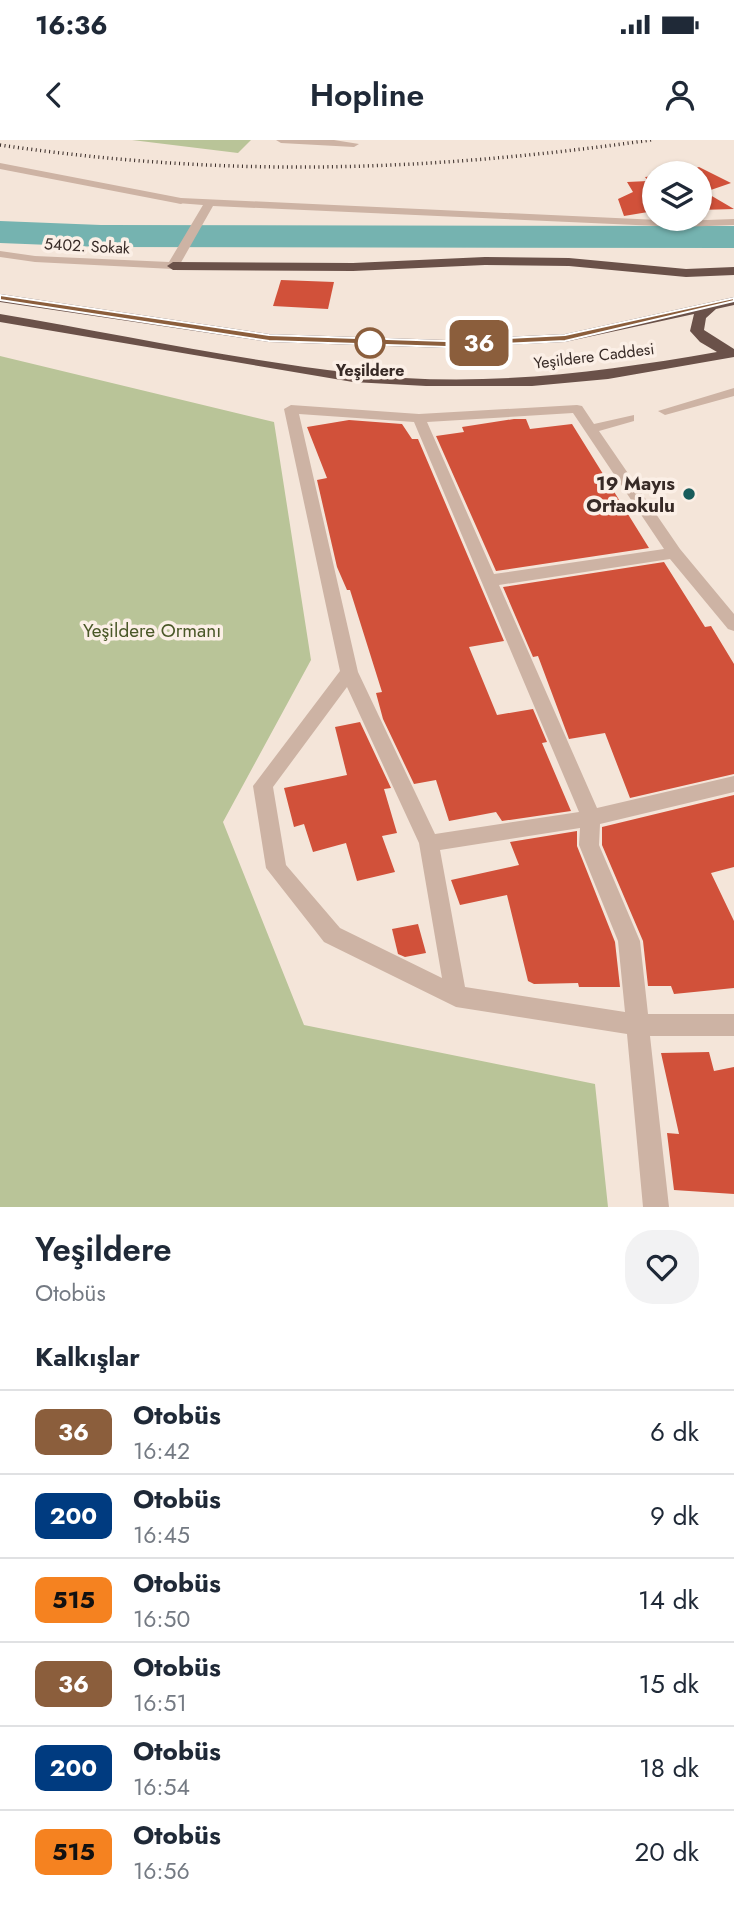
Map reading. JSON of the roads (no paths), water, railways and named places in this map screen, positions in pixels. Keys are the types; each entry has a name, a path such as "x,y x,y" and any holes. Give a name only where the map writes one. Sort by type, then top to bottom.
{"highway":[{"path":"173,266 353,267 485,261 569,262 686,273 734,271"},
{"name":"Yeşildere Caddesi","path":"0,298 269,338 382,344 565,338 734,301"},
{"path":"709,308 699,316 697,331 711,344 733,354"},
{"name":"Yeşildere Caddesi","path":"0,318 353,378 426,382 533,382 608,376 733,354"}],"street":[{"path":"281,140 354,144"},
{"path":"0,166 206,208 680,223 734,222"},
{"path":"173,266 206,208"},
{"name":"5402. Sokak","path":"0,254 35,260 173,266"},
{"path":"665,411 734,392"},
{"path":"456,996 429,843 349,672 292,409 419,418 577,410 674,553 734,625"},
{"path":"419,418 486,581 591,818 589,845 629,941 640,1025 656,1207"},
{"path":"590,429 629,418"},
{"path":"486,581 674,553"},
{"path":"349,672 263,786 276,868 332,935 456,996 640,1025 734,1025"},
{"path":"429,843 591,818 734,784"}],"waterway":[{"path":"0,232 101,236 734,237"}],"railway":[{"path":"0,145 165,163 326,167 486,159 651,140"}],"place":[{"name":"Yeşildere","path":"370,343"},
{"name":"19 Mayıs Ortaokulu","path":"689,494"}],"park label":[{"name":"Yeşildere Ormanı","path":"152,630"}]}
